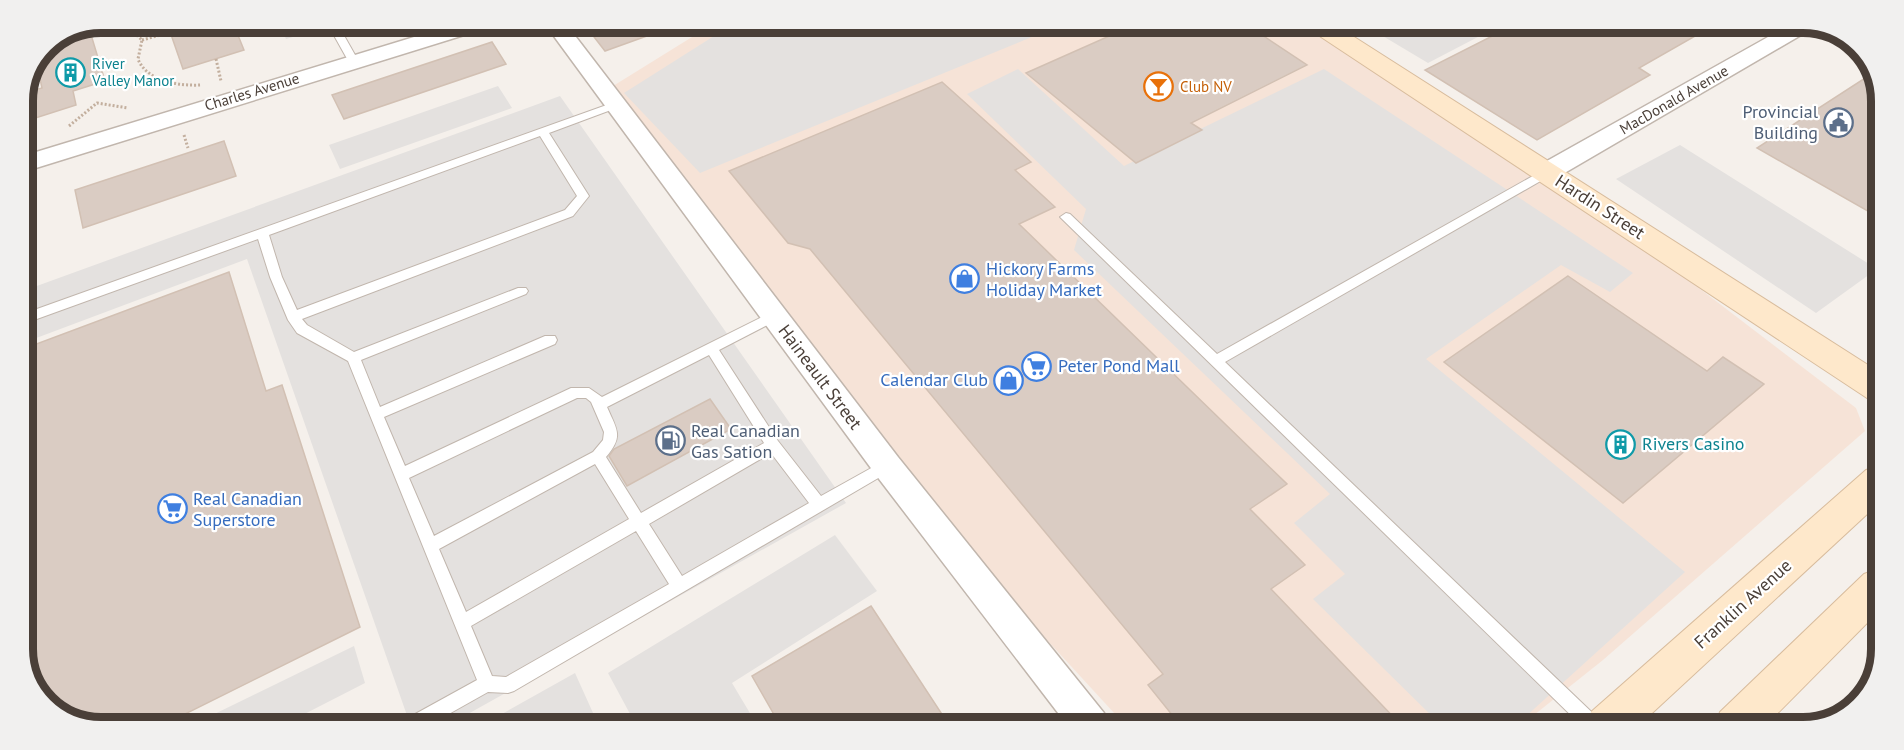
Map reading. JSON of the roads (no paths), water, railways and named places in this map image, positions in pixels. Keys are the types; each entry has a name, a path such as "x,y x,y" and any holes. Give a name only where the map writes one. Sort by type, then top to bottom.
{"main road":[{"name":"Hardin Street","path":"1332,33 1871,383"},
{"name":"Franklin Avenue","path":"1617,717 1871,488"},
{"path":"1745,717 1871,593"}],"street":[{"name":"Charles Avenue","path":"33,161 450,33"},
{"name":"Haineault Street","path":"562,33 887,466 1084,717"},
{"name":"MacDonald Avenue","path":"1547,172 1790,33"}],"lane":[{"path":"338,33 354,62"},
{"path":"33,315 615,105"},
{"path":"293,317 569,213 583,196 542,130"},
{"path":"1215,360 1547,172"},
{"path":"1066,217 1585,717"},
{"path":"262,232 276,277 293,317 302,329 353,358 487,684"},
{"path":"353,358 522,291"},
{"path":"599,405 774,316"},
{"path":"376,415 550,340"},
{"path":"711,348 773,445 819,506"},
{"path":"401,475 576,392 589,393 596,398 611,432 610,442 598,456 430,546"},
{"path":"462,622 773,445"},
{"path":"598,456 679,586"},
{"path":"427,717 487,684 508,685 887,466"}],"place":[{"name":"River Valley Manor","path":"71,73"},
{"name":"Club NV","path":"1159,87"},
{"name":"Provincial Building","path":"1839,122"},
{"name":"Hickory Farms Holiday Market","path":"965,279"},
{"name":"Peter Pond Mall","path":"1037,366"},
{"name":"Calendar Club","path":"1009,380"},
{"name":"Real Canadian Gas Sation","path":"670,441"},
{"name":"Rivers Casino","path":"1621,444"},
{"name":"Real Canadian Superstore","path":"172,509"}]}
